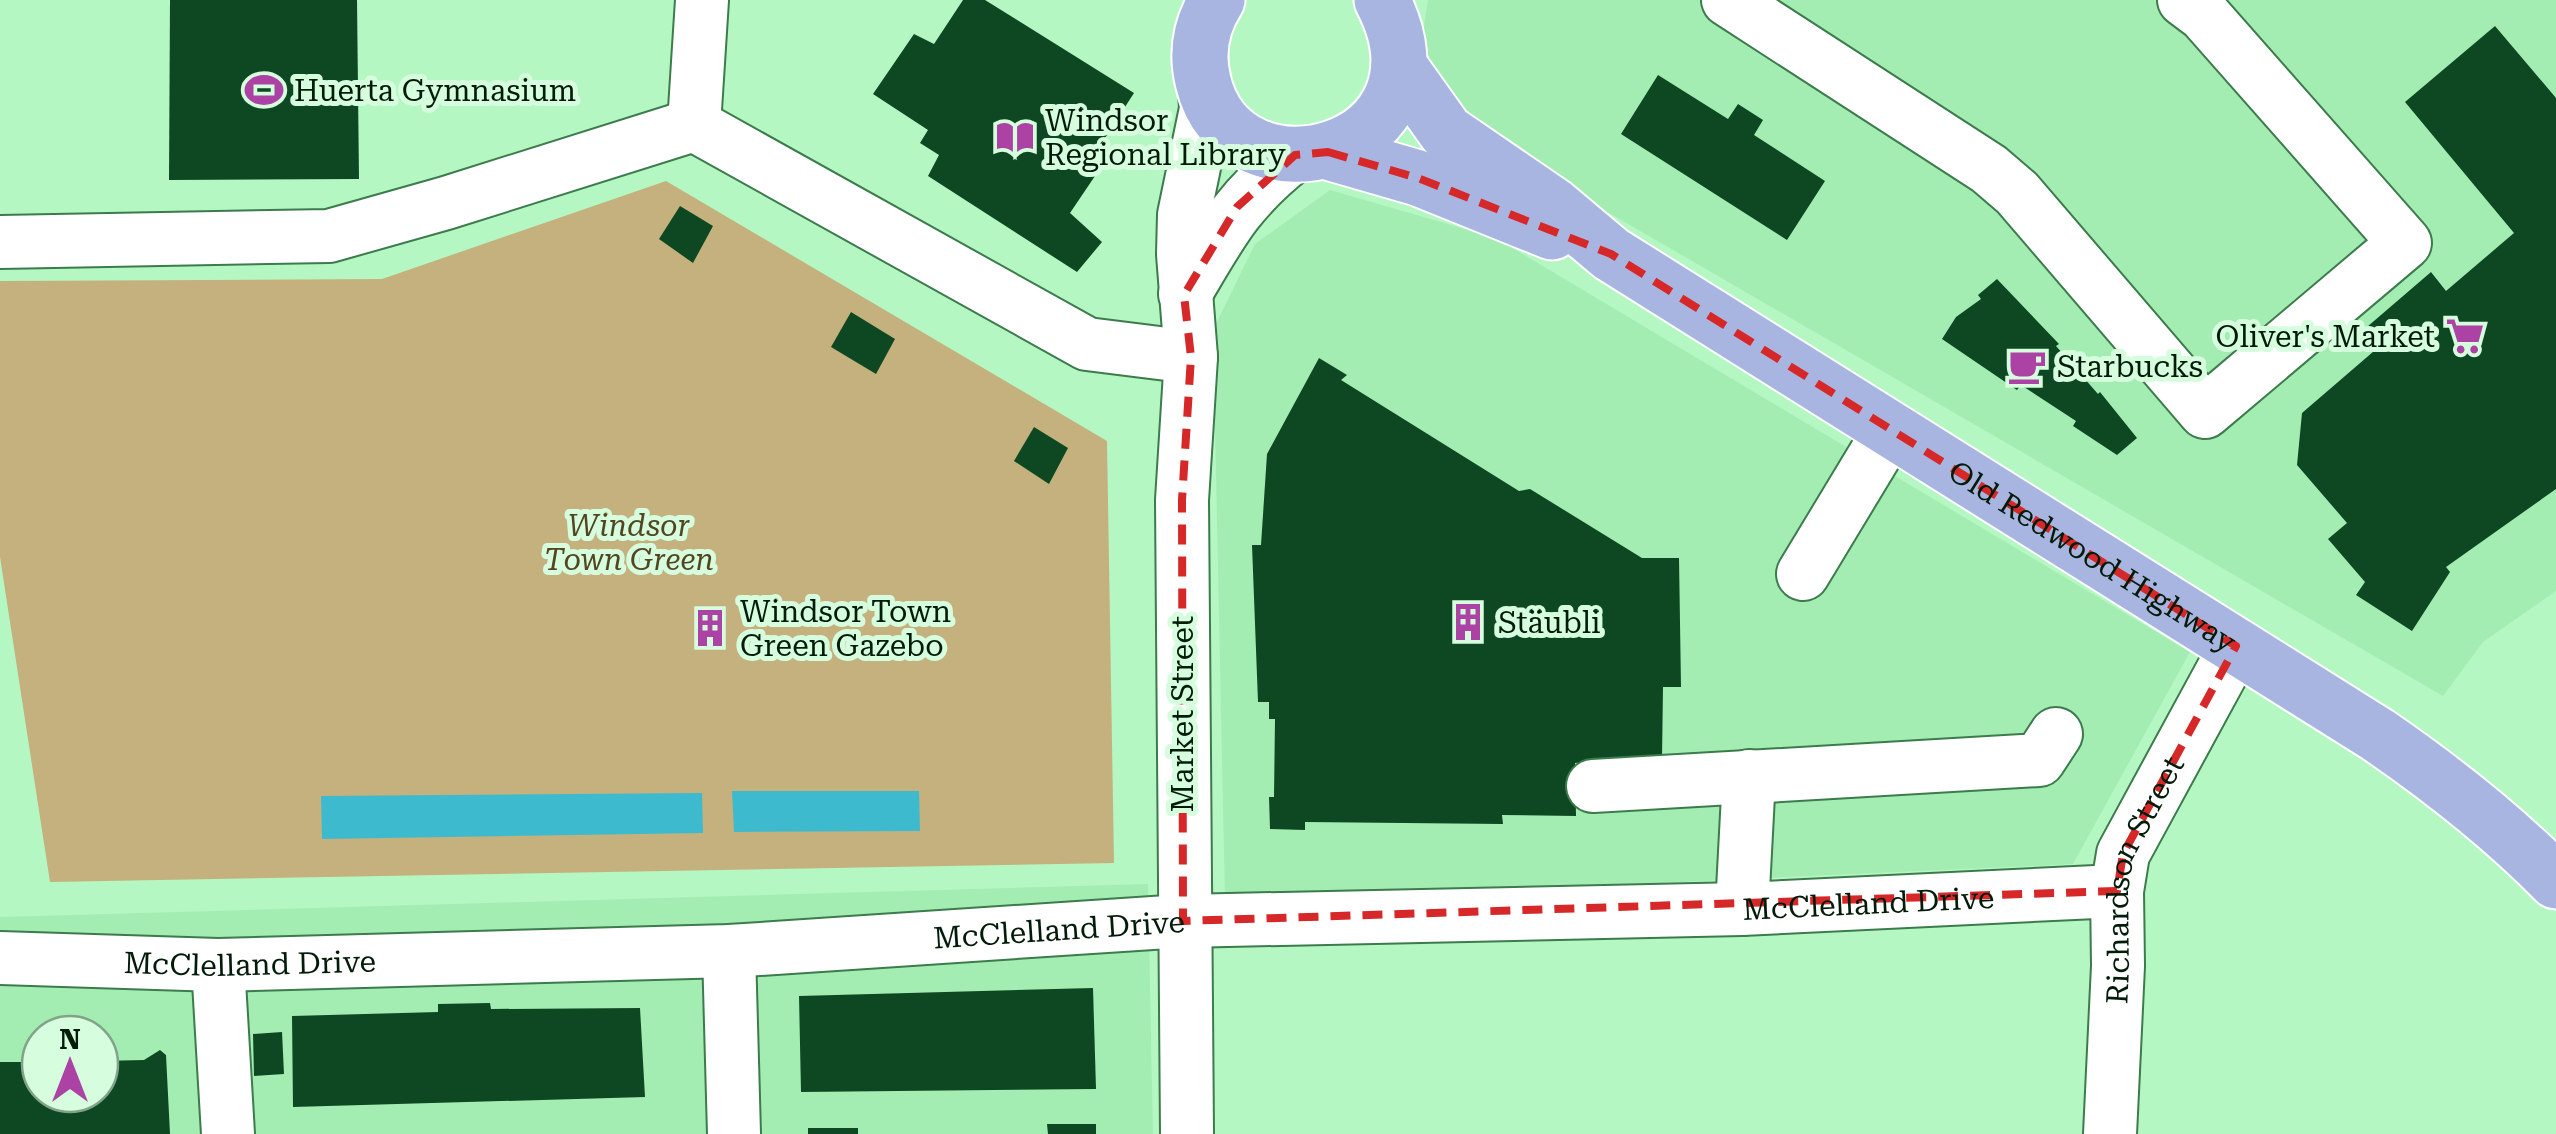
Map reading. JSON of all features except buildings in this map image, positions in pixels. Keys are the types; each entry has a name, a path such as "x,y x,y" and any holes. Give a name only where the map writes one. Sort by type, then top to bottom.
{"main road":[{"path":"1311,154 1355,139 1377,120 1392,94 1395,23"},
{"name":"Old Redwood Highway","path":"1395,23 1446,132 1554,206 1611,254 2378,735 2452,786 2514,838 2556,881"},
{"name":"Old Redwood Highway","path":"1198,33 1219,116 1240,136 1266,150 1311,154 1418,178 1611,254"}],"street":[{"path":"694,125 702,0"},
{"path":"1728,0 2003,181 2205,412 2405,243 2204,14 2184,0"},
{"name":"Market Street","path":"1186,1134 1182,500 1192,357 1184,296 1184,215 1206,109 1198,33"},
{"path":"0,242 329,236 446,204 694,125 1088,344 1192,357"},
{"path":"1184,296 1238,207 1260,182 1311,154"},
{"path":"1803,574 1890,430"},
{"name":"Richardson Street","path":"2110,1134 2118,966 2116,891 2122,854 2236,646"},
{"path":"1593,786 2039,760 2056,734"},
{"path":"1742,909 1749,776"},
{"name":"McClelland Drive","path":"0,958 218,965 729,952 1183,922 1742,909 2116,891"},
{"path":"729,952 734,1134"},
{"path":"218,965 228,1134"}],"highlighted area":[{"path":"1328,152 1418,178 1611,254 2236,646 2123,854 2117,891 1183,921 1182,500 1191,357 1184,295 1237,207 1295,155"}],"shaded area":[{"path":"1428,0 2556,0 2556,591 2483,642 2443,696 1478,137 1438,96 1422,38"},
{"path":"1330,190 1496,238 2190,652 2073,864 1225,903 1213,330 1255,244"},
{"path":"1148,884 1153,1134 0,1134 0,917"}],"green space":[{"name":"Windsor Town Green","path":"666,181 1107,441 1114,863 50,882 0,557 0,281 382,279"}],"water":[{"path":"732,791 919,791 920,831 734,832"},
{"path":"702,793 703,833 322,839 321,796"}],"place":[{"name":"Huerta Gymnasium","path":"264,90"},
{"name":"Windsor Regional Library","path":"1015,137"},
{"name":"Oliver's Market","path":"2465,336"},
{"name":"Starbucks","path":"2027,366"},
{"name":"Stäubli","path":"1468,622"},
{"name":"Windsor Town Green Gazebo","path":"710,628"}]}
